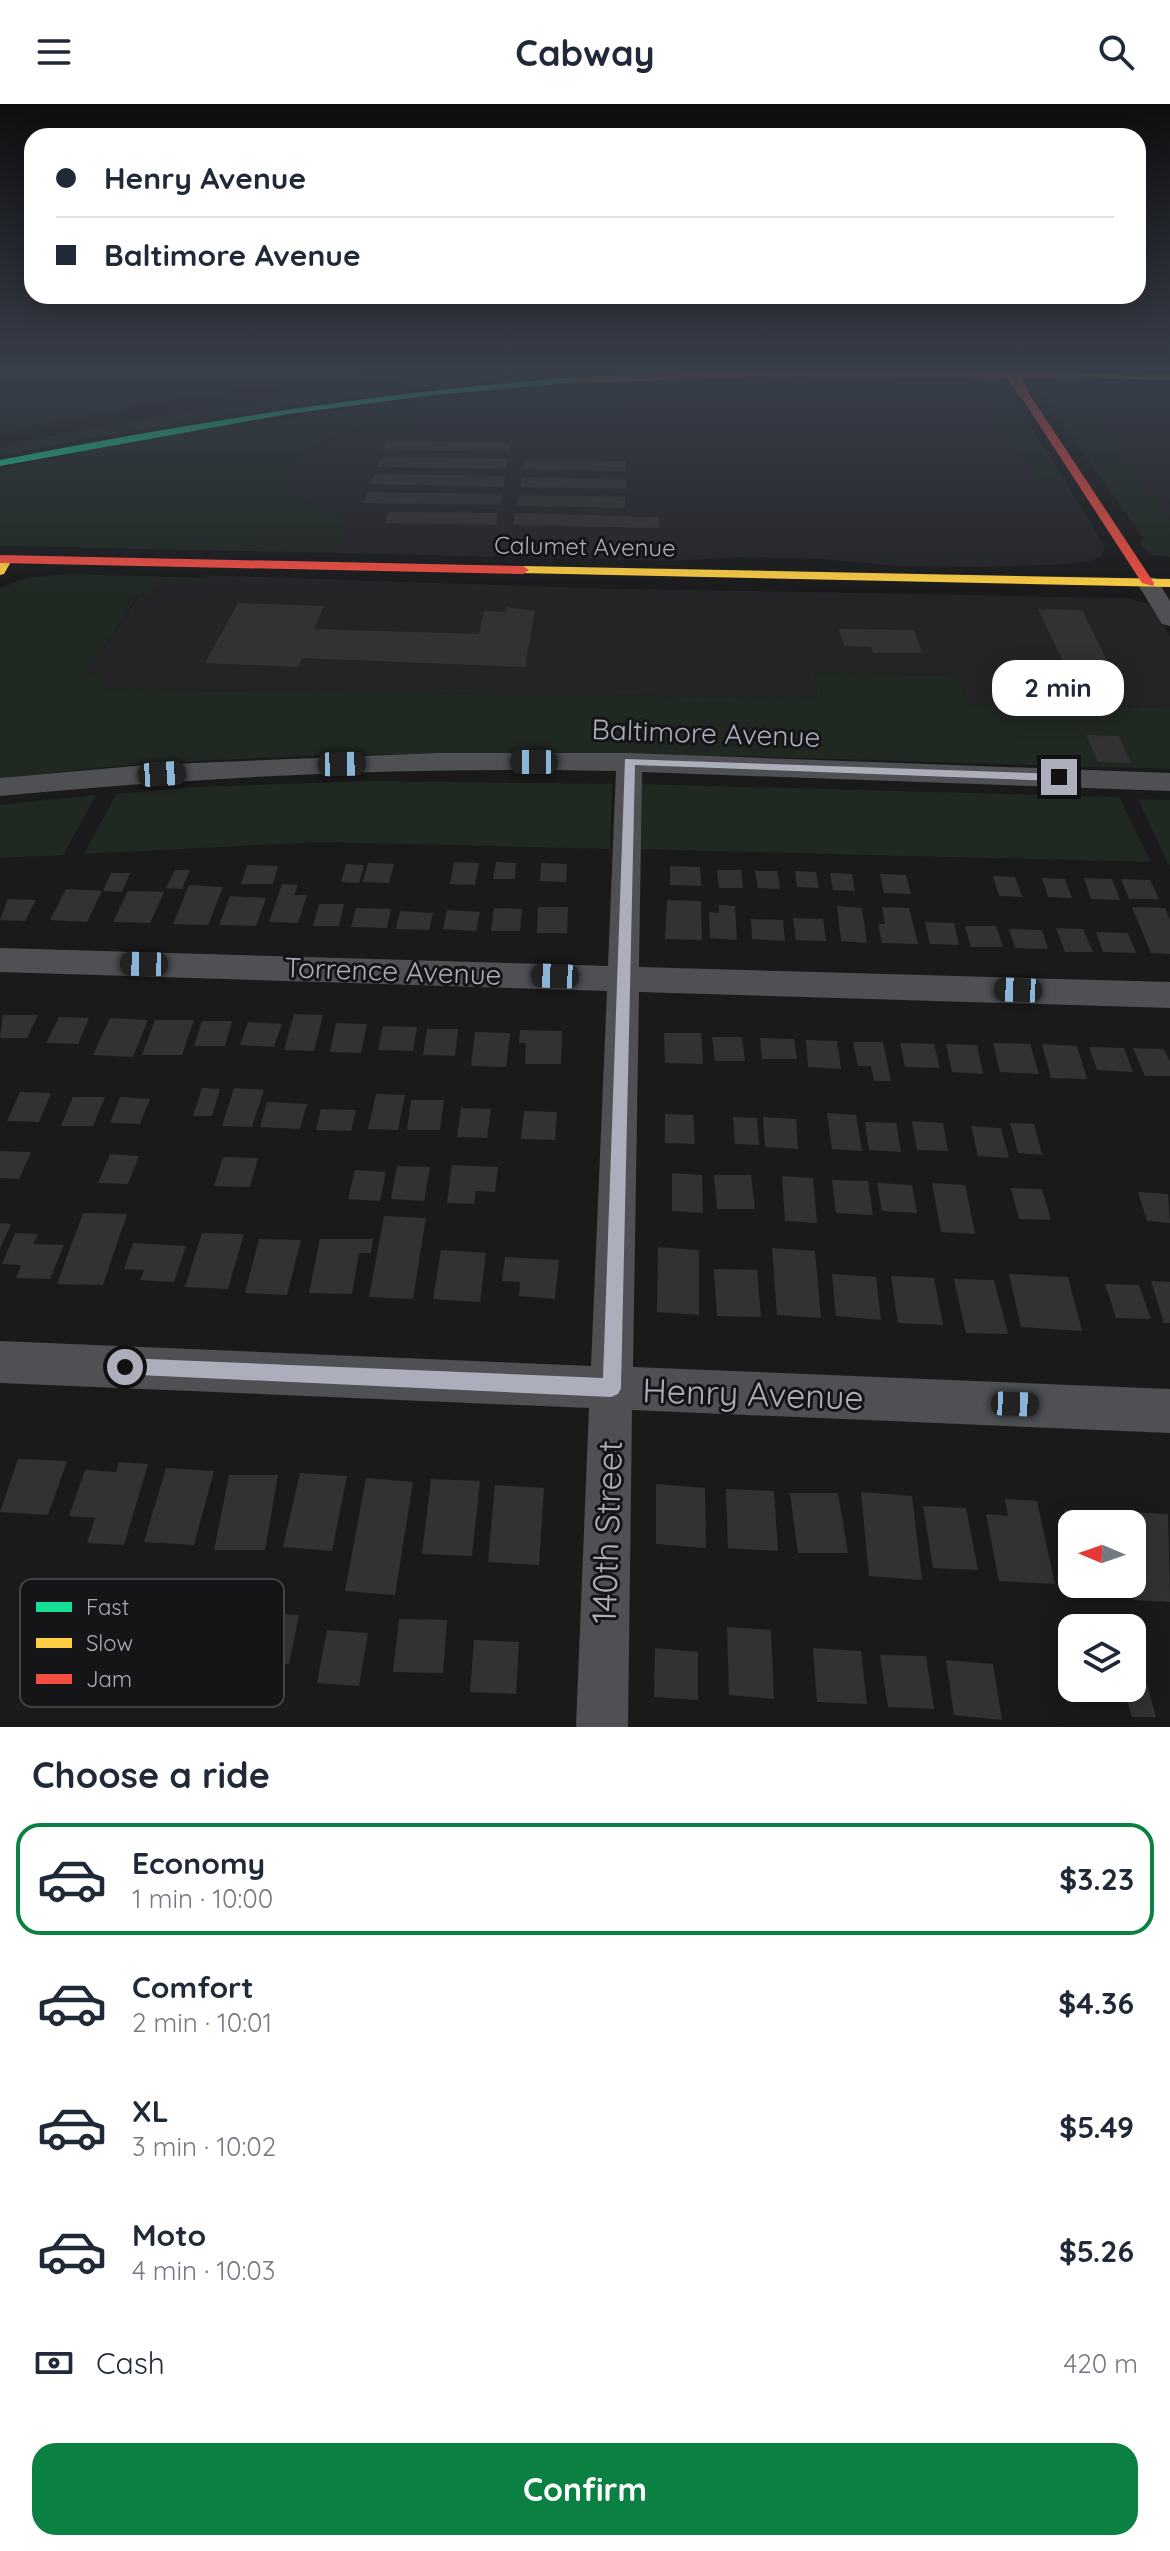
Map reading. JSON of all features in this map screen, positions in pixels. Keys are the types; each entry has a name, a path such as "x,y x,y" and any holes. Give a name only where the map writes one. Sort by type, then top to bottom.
{"main road":[{"path":"0,463 93,446"},
{"path":"1061,446 1159,583"},
{"name":"Calumet Avenue","path":"2,563 1159,583"}],"street":[{"path":"1159,583 1170,619"},
{"name":"Baltimore Avenue","path":"0,787 172,773 342,764 629,761 1170,782"},
{"name":"140th Street","path":"602,1727 629,761"},
{"name":"Torrence Avenue","path":"0,960 1170,995"},
{"name":"Henry Avenue","path":"0,1362 1170,1411"}],"shaded area":[{"path":"1,446 55,446 0,456"},
{"path":"116,446 315,446 298,456 288,476 292,495 348,521 334,553 0,546 0,469"},
{"path":"315,446 1013,446 1037,479 1062,476 1105,547 1101,556 1092,561 984,567 895,566 823,559 741,557 674,561 334,553 347,521 292,495 288,476 298,456"},
{"path":"1013,446 1043,446 1062,476 1037,479"},
{"path":"1078,446 1117,446 1170,520 1170,557 1152,555 1140,544 1143,537"},
{"path":"1115,446 1170,446 1170,520"},
{"path":"68,574 211,578 209,583 160,582 152,595 138,595 86,675 103,676 98,689 817,698 815,673 957,675 967,705 1170,707 1170,769 657,755 400,754 144,764 0,779 0,588 28,578"},
{"path":"201,575 580,588 1127,598 1152,605 1170,636 1170,707 967,705 957,675 815,673 817,698 97,689 85,676 139,595 160,582 211,578"},
{"path":"371,781 612,784 610,849 320,842 84,854 116,794 194,787"},
{"path":"637,784 1119,797 1151,862 635,849"},
{"path":"96,795 63,855 0,858 0,805"},
{"path":"1138,799 1170,800 1170,865 1168,864"}],"building":[{"path":"385,446 510,446 509,452 383,450"},
{"path":"381,457 508,459 506,469 377,467"},
{"path":"524,460 626,461 626,471 523,469"},
{"path":"374,474 505,476 503,487 370,484"},
{"path":"522,477 626,479 626,489 520,487"},
{"path":"368,492 502,494 500,505 363,503"},
{"path":"519,495 625,497 625,508 516,506"},
{"path":"388,512 498,513 496,525 385,523"},
{"path":"515,513 659,517 660,528 513,525"},
{"path":"238,603 324,606 314,629 479,634 484,611 506,612 507,607 535,611 525,667 302,658 298,667 205,663"},
{"path":"1038,609 1082,610 1108,663 1063,662"},
{"path":"839,629 914,630 922,653 873,653 871,647 844,646"},
{"path":"1086,735 1119,736 1131,763 1098,762"},
{"path":"454,862 479,863 475,885 450,884"},
{"path":"496,862 516,863 515,879 493,879"},
{"path":"368,863 394,864 389,883 363,882"},
{"path":"541,863 567,864 566,882 540,881"},
{"path":"346,864 364,865 359,883 341,882"},
{"path":"247,865 278,866 273,884 241,884"},
{"path":"670,866 700,867 701,886 670,885"},
{"path":"175,870 190,870 182,889 166,888"},
{"path":"717,870 741,870 743,888 719,888"},
{"path":"755,871 777,871 780,889 758,888"},
{"path":"795,871 816,872 819,888 797,887"},
{"path":"111,873 130,873 122,892 102,891 87,922 50,920 66,889 103,891"},
{"path":"830,873 852,874 855,891 833,890"},
{"path":"880,874 906,875 911,894 884,893"},
{"path":"993,876 1015,877 1022,897 999,896"},
{"path":"1042,878 1065,879 1072,898 1048,897"},
{"path":"1084,878 1112,879 1120,900 1091,899"},
{"path":"1121,879 1150,880 1159,899 1129,899"},
{"path":"282,884 298,885 294,895 307,895 298,923 269,922"},
{"path":"189,885 223,887 208,925 173,924"},
{"path":"128,891 164,892 150,923 113,922"},
{"path":"230,896 266,898 256,926 219,925"},
{"path":"8,899 36,900 25,921 0,920"},
{"path":"667,900 701,901 702,940 665,939"},
{"path":"319,904 344,904 339,926 313,926"},
{"path":"719,905 735,906 737,940 710,938 709,912 719,913"},
{"path":"837,906 862,908 867,943 841,941"},
{"path":"538,907 568,907 567,933 537,933"},
{"path":"882,907 909,908 918,944 882,943 878,924 885,924"},
{"path":"1132,907 1165,908 1170,920 1170,954 1151,953"},
{"path":"356,908 391,909 387,928 351,927"},
{"path":"494,908 522,909 520,931 491,931"},
{"path":"447,910 480,912 476,931 443,929"},
{"path":"400,911 433,913 429,930 396,929"},
{"path":"793,918 823,919 826,941 796,940"},
{"path":"751,919 783,920 785,941 752,939"},
{"path":"925,922 954,923 959,945 930,944"},
{"path":"965,926 996,926 1003,947 971,947"},
{"path":"1056,928 1083,929 1093,952 1065,952"},
{"path":"1009,929 1042,930 1048,949 1015,948"},
{"path":"1096,932 1128,933 1136,953 1103,952"},
{"path":"294,1014 323,1015 314,1051 284,1050"},
{"path":"3,1015 38,1015 27,1038 0,1038"},
{"path":"59,1017 89,1018 78,1044 46,1043"},
{"path":"110,1018 148,1020 133,1057 93,1055"},
{"path":"155,1020 194,1020 182,1055 142,1055"},
{"path":"202,1021 232,1021 225,1046 194,1046"},
{"path":"248,1022 282,1024 274,1047 240,1045"},
{"path":"336,1023 367,1024 361,1053 330,1052"},
{"path":"383,1026 417,1027 413,1051 378,1050"},
{"path":"427,1029 458,1029 455,1056 423,1055"},
{"path":"520,1030 562,1031 561,1064 525,1064 526,1043 519,1043"},
{"path":"475,1032 510,1033 506,1067 471,1066"},
{"path":"664,1033 701,1033 703,1064 665,1063"},
{"path":"712,1037 742,1037 745,1061 715,1061"},
{"path":"760,1038 794,1039 797,1059 762,1059"},
{"path":"806,1040 837,1041 841,1069 808,1067"},
{"path":"853,1042 883,1042 891,1081 874,1081 871,1066 858,1066"},
{"path":"900,1043 934,1044 940,1068 905,1067"},
{"path":"993,1043 1030,1044 1039,1074 1000,1072"},
{"path":"946,1044 977,1045 983,1074 952,1072"},
{"path":"1042,1044 1077,1046 1087,1079 1051,1078"},
{"path":"1089,1047 1124,1048 1133,1072 1097,1070"},
{"path":"1133,1048 1164,1049 1170,1062 1170,1076 1145,1076"},
{"path":"202,1088 220,1089 212,1116 193,1116"},
{"path":"234,1088 264,1090 252,1127 222,1126"},
{"path":"20,1092 51,1093 39,1122 7,1121"},
{"path":"376,1094 405,1095 398,1130 368,1129"},
{"path":"73,1097 105,1097 93,1126 61,1126"},
{"path":"120,1097 150,1099 140,1124 110,1123"},
{"path":"411,1100 444,1100 440,1130 407,1130"},
{"path":"267,1102 307,1104 300,1129 260,1127"},
{"path":"461,1108 491,1109 487,1138 457,1137"},
{"path":"321,1109 356,1110 351,1131 316,1130"},
{"path":"524,1111 557,1112 555,1140 521,1139"},
{"path":"827,1113 856,1115 862,1151 832,1149"},
{"path":"665,1114 693,1115 695,1144 665,1143"},
{"path":"733,1117 757,1118 759,1145 735,1144"},
{"path":"763,1117 796,1119 798,1149 765,1147"},
{"path":"912,1121 943,1123 948,1151 917,1150"},
{"path":"865,1122 896,1123 901,1152 869,1150"},
{"path":"1010,1123 1034,1124 1042,1155 1018,1153"},
{"path":"971,1126 1001,1128 1009,1158 978,1156"},
{"path":"0,1151 31,1152 19,1179 0,1178"},
{"path":"110,1154 139,1156 128,1184 98,1183"},
{"path":"223,1157 258,1158 250,1187 214,1186"},
{"path":"452,1165 498,1167 495,1192 476,1191 474,1204 447,1203"},
{"path":"397,1166 430,1167 424,1201 391,1199"},
{"path":"355,1170 386,1172 380,1201 348,1199"},
{"path":"672,1173 702,1175 703,1213 672,1211"},
{"path":"714,1175 751,1175 755,1209 717,1209"},
{"path":"782,1176 813,1178 817,1223 785,1221"},
{"path":"832,1180 868,1181 873,1215 836,1213"},
{"path":"877,1183 912,1185 917,1213 882,1211"},
{"path":"932,1183 965,1185 975,1234 941,1232"},
{"path":"1011,1188 1042,1189 1051,1220 1019,1219"},
{"path":"1138,1192 1168,1194 1170,1223 1147,1221"},
{"path":"83,1213 127,1214 103,1285 57,1284"},
{"path":"384,1216 426,1218 413,1299 369,1297"},
{"path":"0,1223 11,1224 0,1249"},
{"path":"15,1233 38,1234 33,1244 64,1245 50,1279 16,1278 21,1265 2,1264"},
{"path":"202,1233 244,1234 228,1289 185,1287"},
{"path":"259,1239 301,1240 287,1295 245,1293"},
{"path":"320,1239 373,1239 371,1253 359,1253 352,1294 309,1293"},
{"path":"133,1243 186,1246 174,1282 140,1280 144,1270 124,1269"},
{"path":"658,1247 699,1250 699,1315 657,1312"},
{"path":"772,1248 815,1251 821,1318 777,1315"},
{"path":"441,1250 486,1253 480,1302 433,1299"},
{"path":"505,1257 559,1260 555,1299 519,1296 520,1282 502,1281"},
{"path":"714,1269 757,1270 761,1317 717,1316"},
{"path":"832,1274 876,1277 881,1320 836,1316"},
{"path":"1009,1274 1068,1277 1082,1331 1021,1327"},
{"path":"891,1276 934,1278 943,1325 898,1323"},
{"path":"954,1279 994,1280 1008,1334 966,1333"},
{"path":"1151,1281 1170,1282 1170,1323 1164,1323"},
{"path":"1105,1284 1139,1285 1151,1319 1116,1318"},
{"path":"18,1459 67,1461 48,1515 0,1512"},
{"path":"119,1462 148,1464 124,1545 87,1543 95,1518 69,1516 85,1470 116,1472"},
{"path":"166,1468 214,1471 194,1545 144,1542"},
{"path":"300,1473 347,1476 332,1551 283,1547"},
{"path":"229,1475 278,1475 265,1550 214,1550"},
{"path":"366,1478 413,1482 395,1595 345,1591"},
{"path":"431,1479 480,1481 472,1556 422,1554"},
{"path":"656,1484 705,1488 706,1548 656,1544"},
{"path":"495,1485 544,1488 539,1565 488,1562"},
{"path":"726,1489 774,1491 778,1551 728,1548"},
{"path":"861,1492 912,1496 922,1580 869,1576"},
{"path":"790,1493 838,1493 848,1553 798,1553"},
{"path":"1005,1499 1037,1501 1055,1584 999,1581 986,1514 1008,1516"},
{"path":"923,1506 966,1508 978,1570 933,1568"},
{"path":"1146,1513 1168,1514 1170,1602 1135,1600 1146,1598"},
{"path":"284,1614 299,1615 289,1664 284,1664"},
{"path":"399,1619 447,1620 443,1673 393,1672"},
{"path":"727,1627 771,1630 774,1699 729,1695"},
{"path":"327,1630 368,1633 359,1686 317,1683"},
{"path":"474,1640 519,1642 516,1694 470,1692"},
{"path":"655,1648 698,1652 698,1700 654,1697"},
{"path":"813,1648 861,1651 867,1704 817,1702"},
{"path":"880,1655 926,1656 934,1709 888,1707"},
{"path":"946,1660 993,1664 1002,1720 954,1715"},
{"path":"1146,1681 1156,1717 1132,1717 1128,1702 1146,1702"}],"traffic: fast":[{"path":"0,463 89,446"}],"traffic: slow":[{"path":"0,571 6,560"},
{"path":"523,570 1170,583"}],"traffic: jam":[{"path":"1058,446 1148,583"},
{"path":"0,559 523,570"}],"route":[{"path":"125,1367 611,1388 629,761 1059,777"}]}
